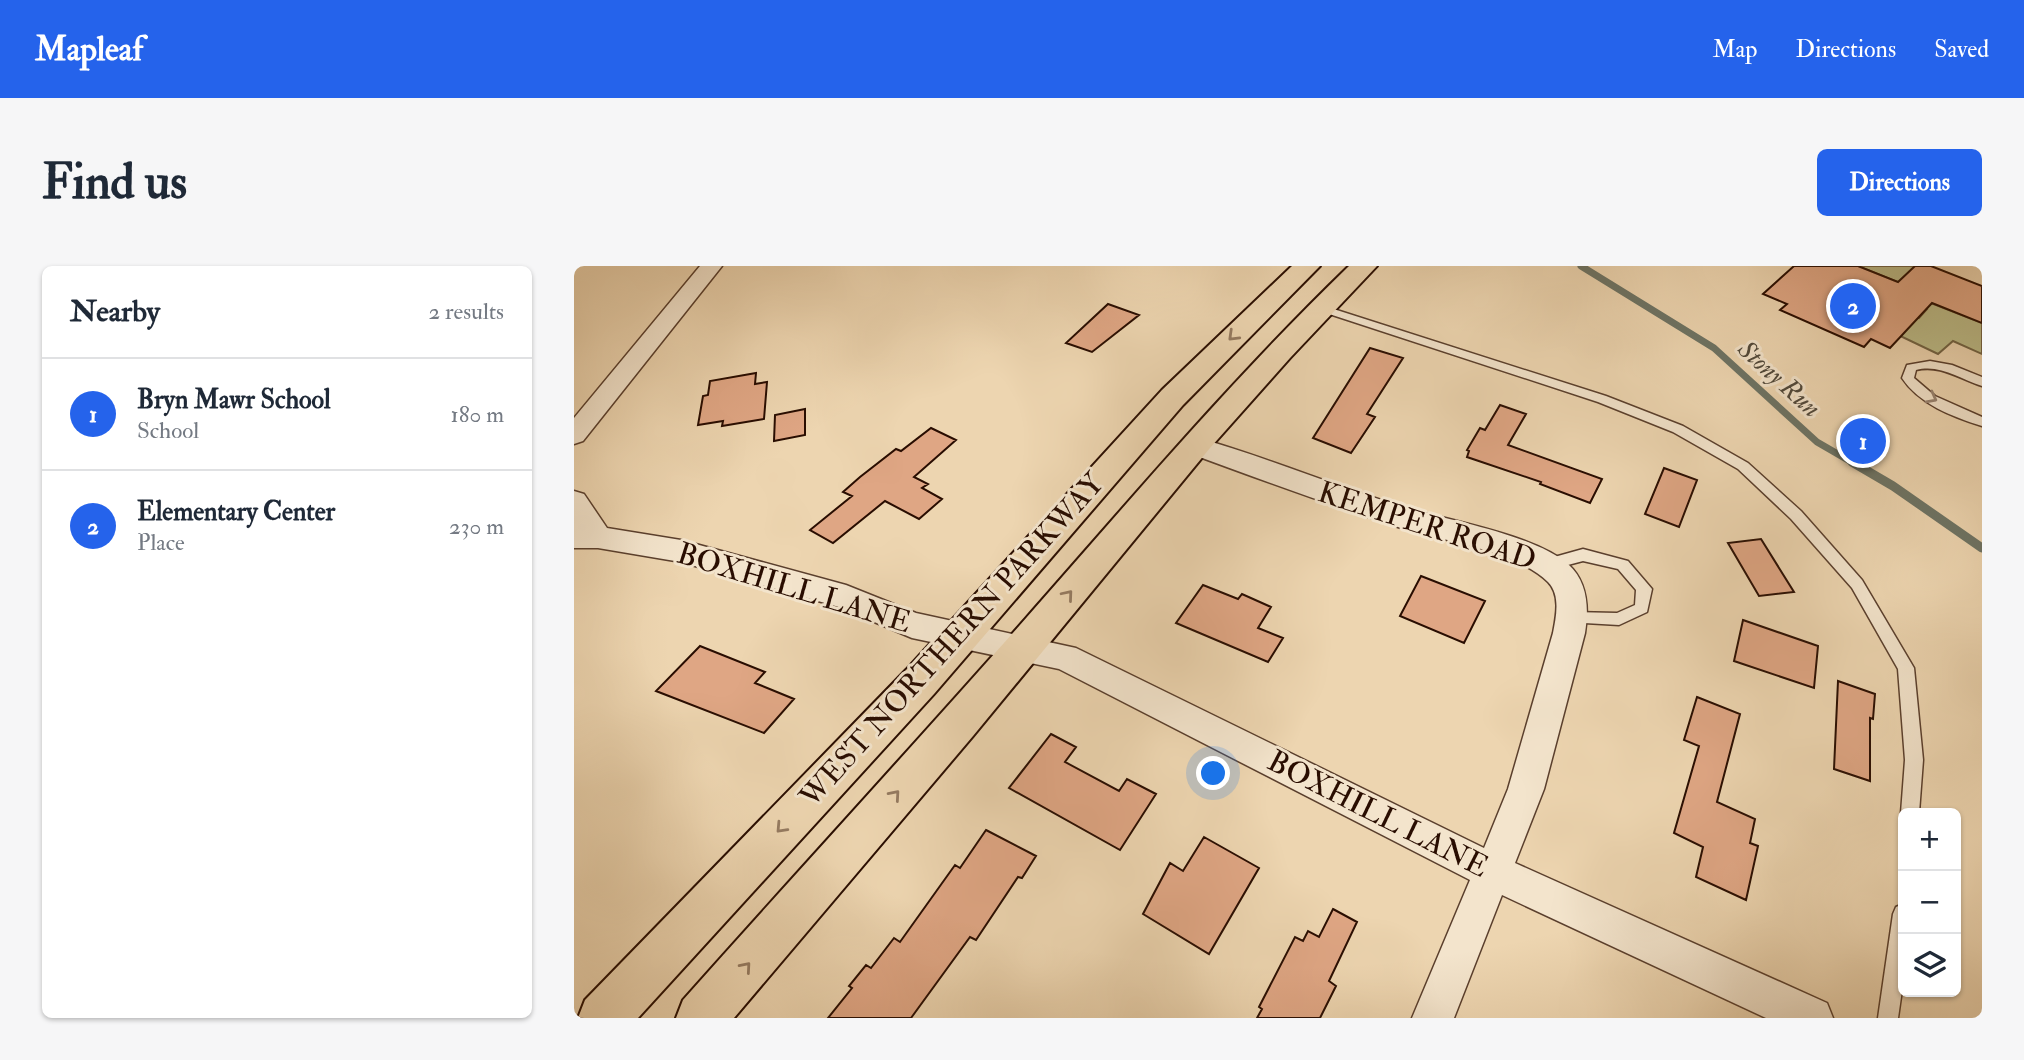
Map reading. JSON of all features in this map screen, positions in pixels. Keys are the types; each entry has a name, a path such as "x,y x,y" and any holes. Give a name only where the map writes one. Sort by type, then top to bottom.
{"main road":[{"name":"WEST NORTHERN PARKWAY","path":"603,1018 962,635 1141,431 1217,351 1307,266"},
{"name":"WEST NORTHERN PARKWAY","path":"701,1018 1195,446 1321,308 1364,266"}],"street":[{"path":"574,435 711,266"},
{"name":"KEMPER ROAD","path":"1195,446 1352,502 1522,554 1556,570 1570,590 1572,618 1527,789 1491,871 1433,1018"},
{"path":"574,501 586,537"},
{"name":"BOXHILL LANE","path":"586,537 681,551 757,570 846,597 912,625 1065,657 1491,871 1812,1018"}],"lane":[{"path":"1321,308 1602,399 1678,429 1743,466 1797,515 1857,584 1906,668 1914,760 1910,808"},
{"path":"1982,382 1931,363 1911,368 1908,378 1913,386 1932,399 1982,422"},
{"path":"1545,565 1583,555 1623,565 1644,589 1642,608 1619,619 1572,618"},
{"path":"1888,1018 1900,934"}],"green space":[{"path":"1858,266 1915,266 1910,271 1927,294"},
{"path":"1913,296 1982,323 1982,354 1953,341 1938,354 1894,333 1914,316 1919,318 1927,309"}],"building":[{"path":"1794,266 1858,266 1898,282 1915,266 1931,266 1982,286 1982,323 1932,303 1890,348 1871,339 1864,347 1780,310 1787,304 1763,294"},
{"path":"1108,304 1139,315 1092,352 1066,343"},
{"path":"1370,348 1403,358 1367,414 1375,417 1351,453 1313,438"},
{"path":"756,373 755,384 767,382 764,419 722,426 723,421 698,425 703,396 708,395 710,381"},
{"path":"1500,405 1526,414 1508,445 1602,479 1590,503 1540,484 1541,482 1467,457 1467,450 1480,428 1485,430"},
{"path":"805,409 805,435 774,441 775,415"},
{"path":"931,428 956,440 914,477 928,484 922,488 942,499 919,519 885,501 833,543 810,530 852,496 843,492 860,477 896,449 901,451"},
{"path":"1664,468 1697,480 1679,527 1645,514"},
{"path":"1761,539 1794,592 1759,596 1728,543"},
{"path":"1421,576 1485,601 1464,643 1400,616"},
{"path":"1203,585 1238,599 1242,594 1271,607 1258,628 1283,638 1268,662 1176,623"},
{"path":"1743,620 1818,646 1814,688 1734,661"},
{"path":"700,646 765,672 755,683 794,699 764,733 656,691"},
{"path":"1838,681 1875,694 1873,719 1870,718 1870,781 1834,769"},
{"path":"1697,697 1740,714 1717,802 1755,819 1750,843 1758,846 1746,900 1696,877 1703,847 1674,833 1699,746 1684,740"},
{"path":"1051,734 1076,747 1065,762 1119,791 1127,779 1156,794 1120,850 1009,788"},
{"path":"986,830 1036,856 1022,878 1018,877 976,940 970,937 911,1018 828,1018 866,965 871,968 894,938 900,942 955,865 960,868"},
{"path":"1204,837 1259,868 1209,954 1143,914 1170,863 1183,871"},
{"path":"1333,909 1357,922 1329,981 1336,986 1320,1018 1257,1018 1262,1009 1259,1007 1295,937 1303,941 1308,931 1319,937"}],"waterway":[{"name":"Stony Run","path":"1581,266 1714,348 1817,442 1855,464"},
{"name":"Stony Run","path":"1852,462 1893,486 1982,548"}],"place":[{"name":"Elementary Center","path":"1853,306"},
{"name":"Bryn Mawr School","path":"1863,441"}]}
